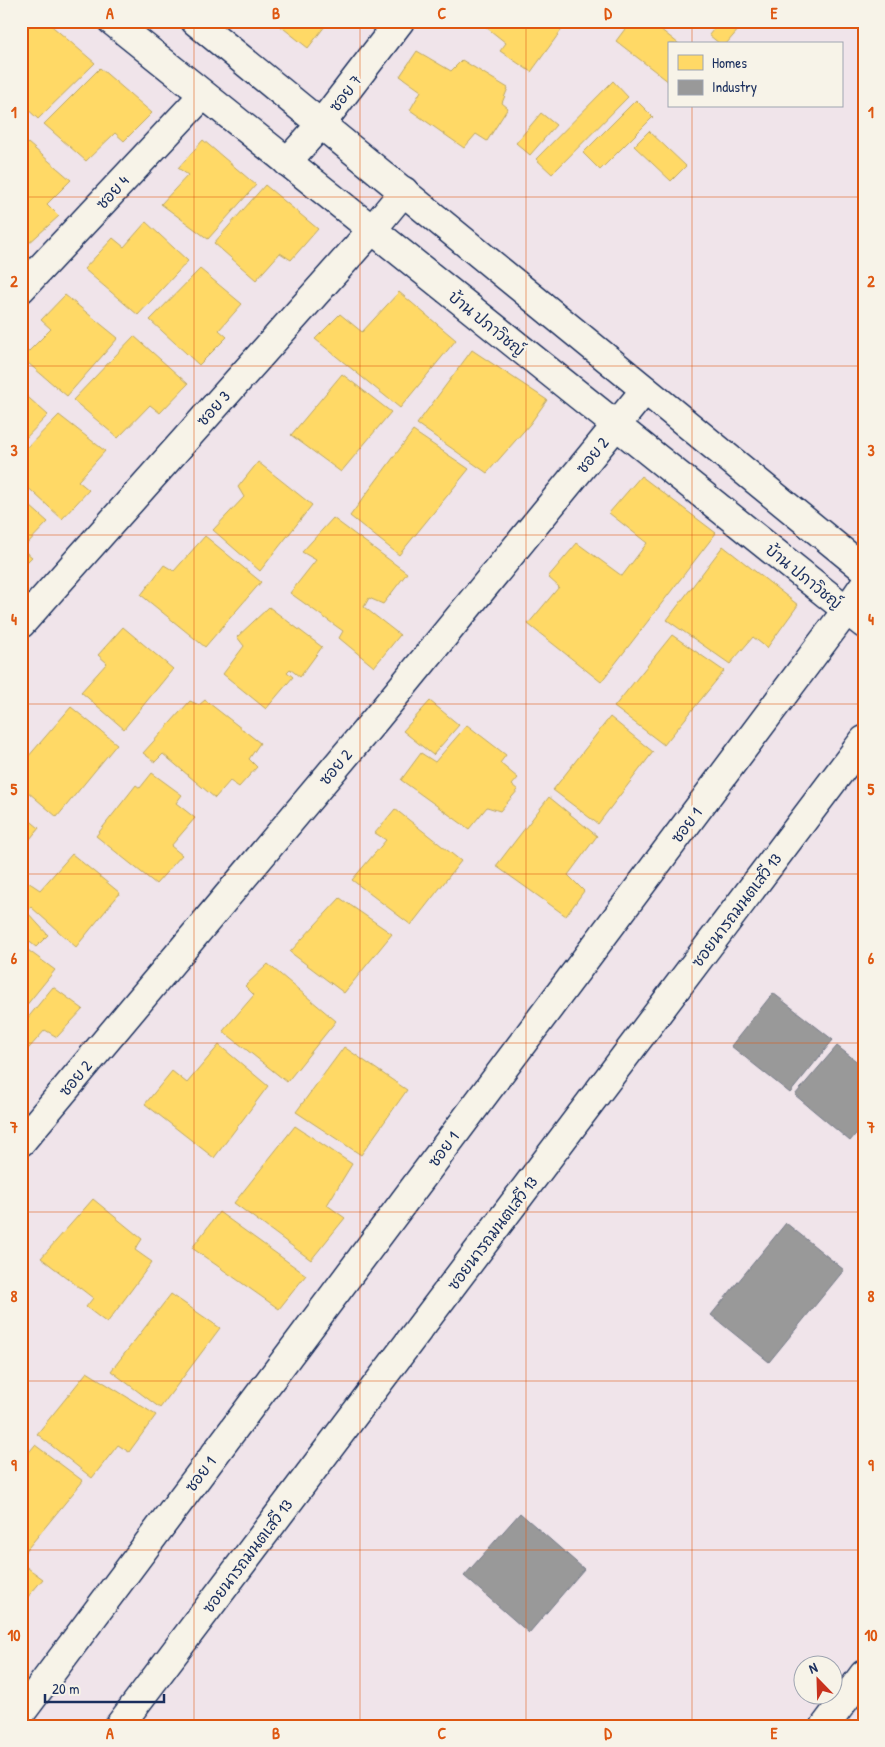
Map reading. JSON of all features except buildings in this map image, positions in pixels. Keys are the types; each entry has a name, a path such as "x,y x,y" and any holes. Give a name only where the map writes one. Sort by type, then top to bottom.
{"street":[{"name":"บ้าน ปภาวิชญ์","path":"112,21 855,617"},
{"path":"196,21 864,569"},
{"name":"ซอย 7","path":"287,162 321,124 400,21"},
{"name":"ซอย 4","path":"21,289 204,95"},
{"name":"ซอย 3","path":"21,624 372,230 404,191"},
{"name":"ซอย 2","path":"21,1142 375,720 645,390"},
{"name":"ซอย 1","path":"21,1713 855,617 864,585"},
{"name":"ซอยนารถมนตเสวี 13","path":"119,1726 864,740"},
{"path":"825,1726 864,1674"}]}
